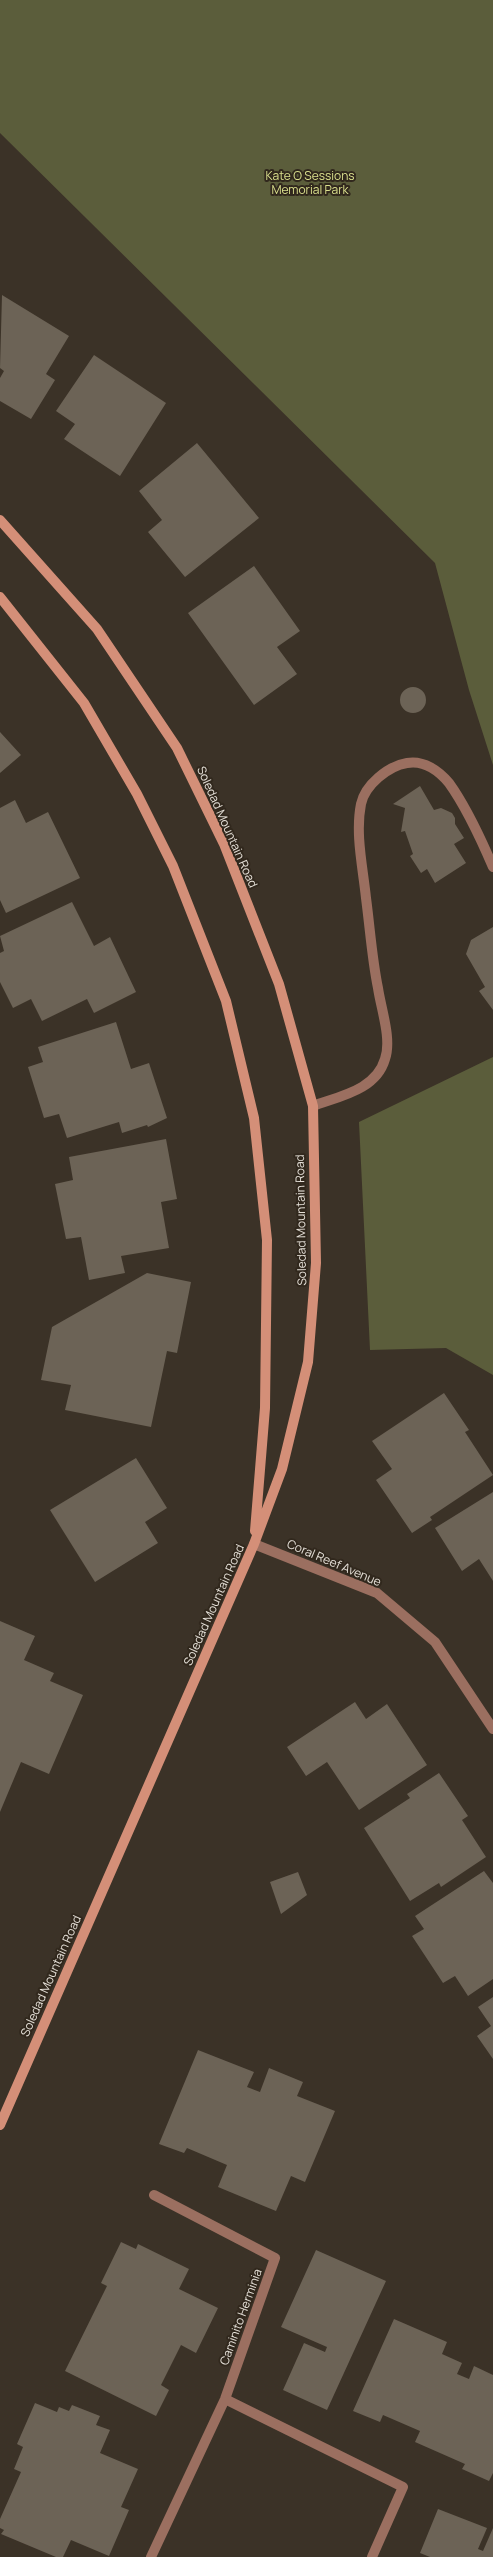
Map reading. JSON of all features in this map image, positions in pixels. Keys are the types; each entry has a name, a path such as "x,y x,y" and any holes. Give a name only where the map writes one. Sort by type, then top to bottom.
{"main road":[{"name":"Soledad Mountain Road","path":"0,520 97,629 177,748 224,844 280,984 313,1106 316,1264 308,1362 282,1469 254,1544 0,2125"},
{"path":"0,597 84,703 137,794 173,866 226,1002 254,1118 267,1240 265,1408 254,1544"}],"street":[{"path":"313,1106 360,1089 379,1076 386,1057 386,1033 376,979 360,843 361,803 373,782 389,770 408,762 425,764 441,772 453,789 485,846 493,867"},
{"name":"Coral Reef Avenue","path":"254,1544 377,1593 435,1642 493,1729"},
{"name":"Caminito Herminia","path":"152,2557 225,2399 275,2258 154,2195"},
{"path":"225,2399 403,2487 372,2557"}],"green space":[{"name":"Kate O Sessions Memorial Park","path":"0,0 493,0 493,765 469,690 435,563 0,133"},
{"path":"493,1057 493,1375 446,1348 370,1350 359,1122"}],"building":[{"path":"2,295 69,336 46,374 55,380 31,419 0,401 0,378 4,371 0,368"},
{"path":"94,355 166,403 120,476 64,439 75,424 56,411"},
{"path":"197,443 259,518 185,577 148,532 162,520 139,491"},
{"path":"254,566 300,631 277,647 297,674 254,705 188,613"},
{"path":"413,687 422,691 426,700 422,709 413,713 404,709 400,700 404,691"},
{"path":"0,732 21,755 0,773"},
{"path":"420,786 434,810 441,808 452,813 455,818 455,824 464,838 454,844 466,863 435,883 427,869 421,873 410,856 413,854 405,831 401,832 405,808 393,804"},
{"path":"15,800 26,823 48,812 80,878 6,913 0,900 0,808"},
{"path":"72,902 94,946 110,937 136,992 94,1013 87,999 42,1021 31,999 13,1008 0,982 0,953 4,951 0,936"},
{"path":"493,927 493,1010 479,991 485,987 466,954 471,940"},
{"path":"116,1022 131,1069 149,1063 167,1118 148,1127 147,1125 122,1133 119,1122 67,1138 59,1114 44,1118 28,1067 43,1062 38,1047"},
{"path":"166,1139 177,1199 161,1202 169,1248 121,1256 125,1273 89,1280 81,1237 66,1239 55,1184 73,1180 69,1157"},
{"path":"147,1273 191,1282 177,1353 167,1351 151,1427 65,1410 71,1385 41,1380 52,1327"},
{"path":"444,1393 469,1430 465,1432 493,1475 430,1517 432,1520 412,1533 376,1480 392,1469 372,1441"},
{"path":"136,1458 167,1508 145,1522 158,1543 95,1582 50,1510"},
{"path":"493,1492 493,1581 479,1559 462,1571 435,1528"},
{"path":"0,1621 35,1636 24,1660 54,1673 50,1681 83,1695 49,1774 21,1762 0,1812"},
{"path":"355,1702 366,1719 387,1704 427,1765 359,1810 327,1762 306,1776 287,1747"},
{"path":"439,1773 468,1816 462,1820 486,1857 441,1887 439,1883 410,1901 364,1828 410,1798 407,1794"},
{"path":"484,1871 493,1883 493,1979 468,1996 455,1976 443,1983 412,1936 424,1929 415,1916"},
{"path":"298,1872 307,1895 281,1914 270,1882"},
{"path":"493,1997 493,2059 477,2036 491,2026 478,2007"},
{"path":"198,2050 254,2072 247,2087 260,2092 269,2068 303,2082 297,2096 335,2111 305,2182 291,2176 276,2211 218,2187 227,2165 187,2148 184,2153 159,2144"},
{"path":"121,2242 136,2249 138,2244 189,2269 179,2289 218,2308 196,2353 181,2345 161,2385 169,2390 156,2416 65,2371 107,2286 101,2283"},
{"path":"316,2250 386,2281 327,2410 283,2390 304,2343 325,2352 327,2347 281,2327"},
{"path":"394,2319 447,2342 442,2354 462,2363 457,2374 469,2379 474,2366 493,2375 493,2473 489,2481 462,2469 465,2464 415,2442 420,2431 383,2415 380,2422 353,2411"},
{"path":"35,2403 57,2412 59,2407 69,2411 72,2405 100,2416 96,2425 110,2430 100,2453 138,2469 121,2507 129,2510 109,2556 71,2540 63,2557 56,2557 1,2534 4,2530 0,2528 0,2519 21,2472 14,2469 23,2447 17,2444"},
{"path":"438,2509 487,2528 478,2549 483,2551 493,2528 493,2557 430,2557 420,2553"}]}
